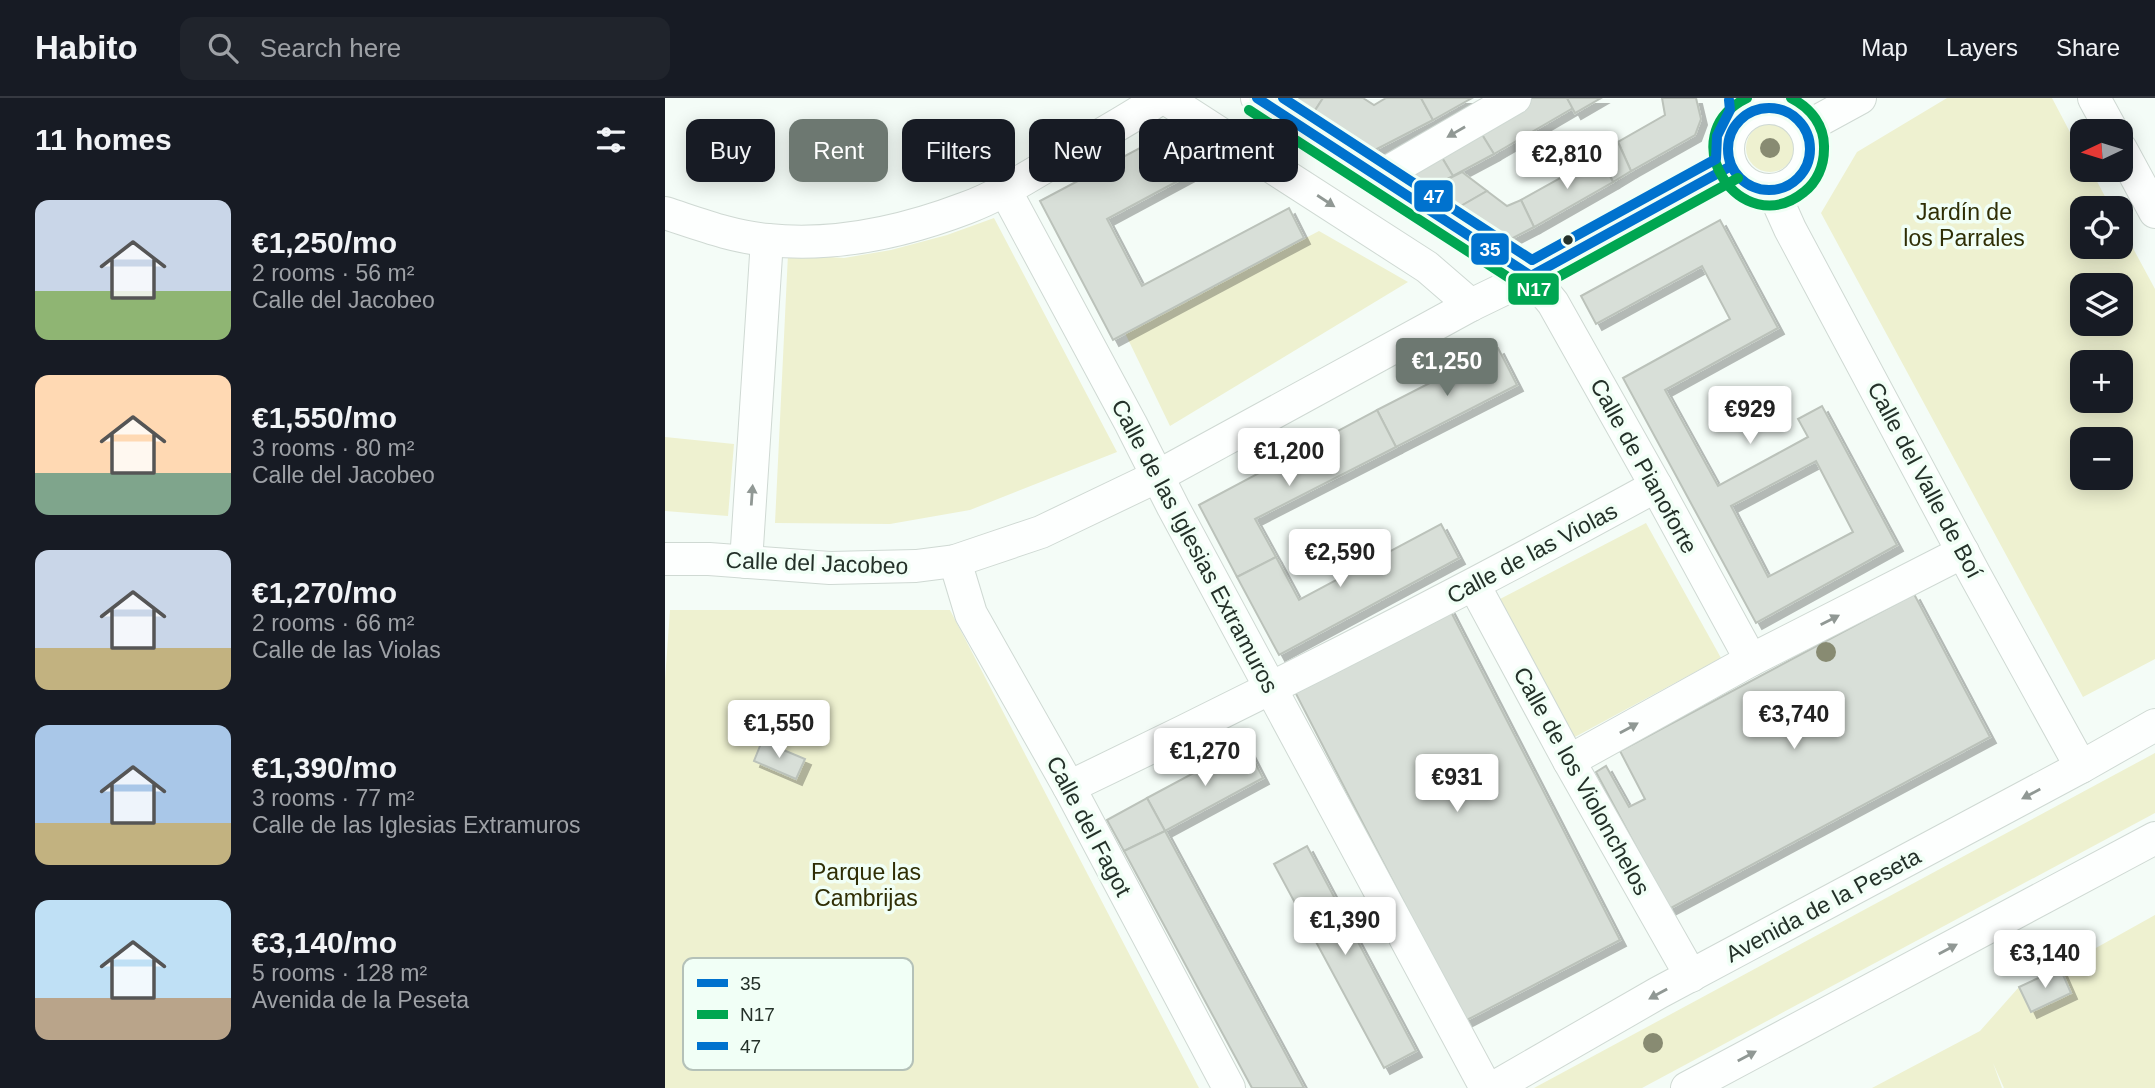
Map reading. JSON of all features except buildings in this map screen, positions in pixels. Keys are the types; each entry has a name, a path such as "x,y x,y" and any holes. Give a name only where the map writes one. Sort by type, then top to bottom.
{"street":[{"path":"665,213 724,233 767,240 802,242 887,234 967,208 1005,190 1163,98 1427,267 1471,304"},
{"name":"Calle de Pianoforte","path":"1257,98 1531,276 1553,303 1751,660"},
{"path":"1379,177 1515,98"},
{"path":"1805,128 1860,98"},
{"path":"2094,98 2105,119"},
{"path":"1744,107 1783,109 1791,113 1805,128 1811,155 1807,169 1798,180 1786,187 1773,191 1760,190 1748,185 1731,166 1728,144 1744,107"},
{"name":"Calle del Jacobeo","path":"665,559 830,568 916,566 955,561 1041,532 1158,476 1471,304 1531,276 1731,166"},
{"path":"2133,171 2155,212"},
{"name":"Calle de las Iglesias Extramuros","path":"1005,190 1486,1088"},
{"name":"Calle del Valle de Boí","path":"1773,191 1790,229 2081,767"},
{"path":"746,562 767,240"},
{"name":"Calle de las Violas","path":"1069,787 1271,690 1474,585 1656,486"},
{"path":"1569,761 1751,660 1963,552"},
{"name":"Calle del Fagot","path":"955,561 971,614 1069,787 1229,1088"},
{"name":"Calle de los Violonchelos","path":"1474,585 1569,761 1691,976"},
{"name":"Avenida de la Peseta","path":"1493,1088 1691,976 2155,725"},
{"path":"1687,1088 2155,838"}],"green space":[{"name":"Jardín de los Parrales","path":"1947,98 2052,98 2070,132 2070,182 2097,182 2105,196 2070,196 2070,259 2133,259 2133,248 2155,289 2155,659 2083,697 1821,213 1857,152"},
{"path":"1770,124 1787,131 1794,148 1787,165 1770,172 1753,165 1746,148 1753,131"},
{"path":"994,218 1117,452 970,510 890,524 775,523 788,254 844,258 891,250 947,235"},
{"path":"1319,231 1408,282 1170,426 1125,333"},
{"path":"665,437 734,444 728,516 665,511"},
{"path":"1646,523 1721,658 1573,738 1500,599"},
{"name":"Parque las Cambrijas","path":"670,610 950,610 1199,1088 665,1088 665,680"},
{"path":"2155,753 2155,813 1642,1088 1534,1088"},
{"path":"2155,915 2155,1088 2004,1088 1993,1063 2002,1088 1872,1088 1980,1031 2019,987 2060,968"}],"transit line":[{"name":"35","path":"1257,98 1531,276 1731,166"},
{"name":"47","path":"1283,98 1532,260 1716,159 1717,136 1730,110 1729,100"},
{"name":"N17","path":"1747,98 1725,115 1715,135 1715,157 1723,178 1738,194 1758,204 1780,204 1804,192 1813,183 1821,167 1824,141 1819,125 1805,107 1791,98"},
{"name":"35","path":"1761,108 1777,108 1792,115 1803,126 1810,141 1810,149 1807,165 1798,178 1777,190 1761,190 1746,183 1735,172 1728,157 1728,141 1735,126 1746,115 1761,108"},
{"name":"N17","path":"1249,110 1528,290 1538,288 1738,178"}]}
